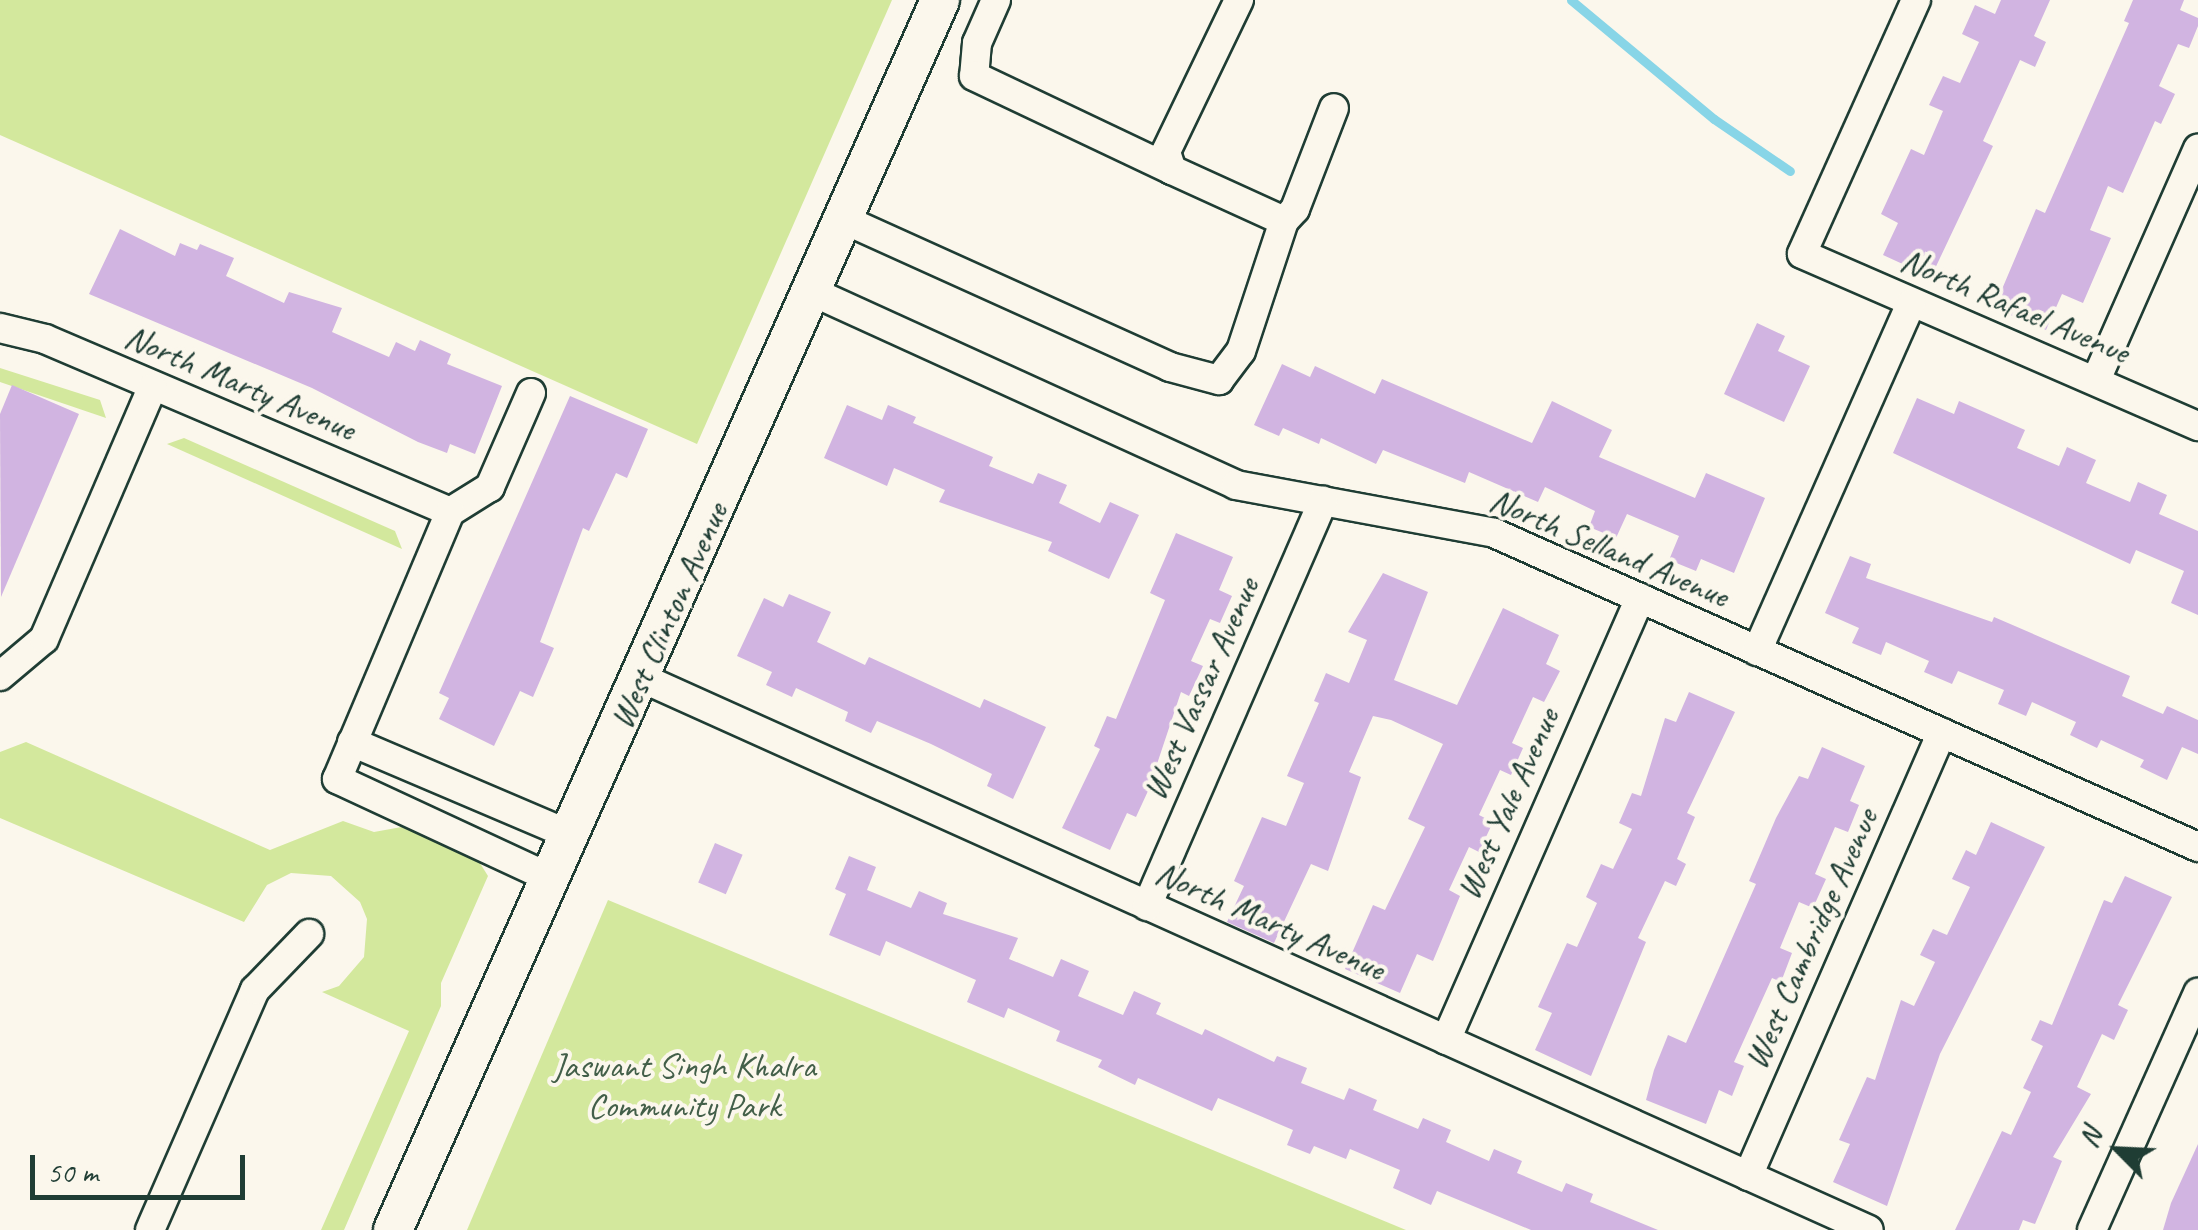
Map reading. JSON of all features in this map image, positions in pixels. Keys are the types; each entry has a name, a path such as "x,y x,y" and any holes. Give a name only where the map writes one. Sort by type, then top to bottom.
{"main road":[{"name":"West Clinton Avenue","path":"393,1230 814,292 940,0"}],"street":[{"path":"996,0 977,43 974,76 1284,221"},
{"path":"1172,170 1166,152 1239,0"},
{"name":"North Rafael Avenue","path":"1916,0 1802,254 2198,426"},
{"path":"845,220 1170,366 1219,380 1252,323 1284,221 1295,208 1334,108"},
{"path":"2096,380 2198,148"},
{"name":"North Selland Avenue","path":"814,292 1236,485 1494,533 2198,847"},
{"path":"1757,651 1911,304"},
{"name":"North Marty Avenue","path":"0,328 44,339 450,512"},
{"path":"0,676 44,639 152,388"},
{"path":"531,393 490,487 450,512 337,778 550,878"},
{"name":"West Vassar Avenue","path":"1147,906 1323,501"},
{"name":"West Yale Avenue","path":"1446,1040 1640,598"},
{"name":"North Marty Avenue","path":"642,678 1868,1230"},
{"name":"West Cambridge Avenue","path":"1748,1176 1942,733"},
{"path":"352,742 570,836"},
{"path":"150,1230 255,990 309,934"},
{"path":"2092,1230 2198,993"}],"green space":[{"path":"0,0 892,0 697,444 0,135"},
{"path":"0,368 100,400 106,418 0,382"},
{"path":"184,438 395,531 402,549 167,444"},
{"path":"26,742 270,850 343,821 374,832 407,826 473,852 488,876 441,983 441,1006 344,1230 321,1230 409,1031 322,992 339,986 364,957 367,919 360,902 331,876 291,873 267,885 244,922 0,818 0,752"},
{"name":"Jaswant Singh Khalra Community Park","path":"608,900 1406,1230 467,1230"}],"building":[{"path":"2001,0 2050,0 2034,36 2046,42 2035,67 2020,60 1983,141 1993,146 1931,277 1883,255 1898,223 1881,214 1911,149 1924,155 1943,111 1929,105 1943,76 1960,83 1979,42 1962,34 1975,5 1995,14"},
{"path":"2133,0 2184,0 2180,10 2198,18 2198,26 2189,48 2178,44 2159,86 2175,94 2161,124 2155,121 2123,193 2108,186 2090,230 2111,238 2083,303 2062,294 2046,330 1994,308 2036,209 2045,213 2129,23 2124,21"},
{"path":"120,229 175,256 180,243 197,250 200,244 234,258 226,276 284,303 289,292 342,308 332,332 389,357 396,342 415,351 420,340 451,354 447,364 502,386 475,454 450,444 447,453 418,442 312,388 89,294"},
{"path":"1757,323 1785,336 1778,351 1810,366 1784,422 1724,394"},
{"path":"1282,364 1310,377 1315,366 1375,394 1382,379 1532,443 1552,401 1612,430 1599,457 1695,498 1706,473 1765,498 1734,573 1701,559 1696,571 1669,560 1679,536 1627,514 1616,538 1589,527 1595,511 1545,487 1538,502 1469,472 1465,483 1383,450 1376,464 1321,438 1319,444 1283,428 1279,436 1254,425"},
{"path":"12,385 79,414 1,597 0,414"},
{"path":"570,396 648,429 627,478 616,473 589,531 583,528 540,642 554,648 533,697 520,691 494,746 439,719 449,698 439,693"},
{"path":"1917,398 1954,414 1959,401 2025,430 2017,448 2059,466 2067,447 2096,460 2086,483 2130,502 2138,482 2167,495 2159,514 2198,531 2198,615 2171,603 2184,571 2136,550 2130,564 1893,453"},
{"path":"847,405 882,420 888,405 916,417 913,423 993,457 989,466 1033,484 1038,473 1067,485 1059,503 1100,523 1110,502 1139,515 1109,579 1048,551 1052,542 939,502 945,490 894,468 887,486 824,458"},
{"path":"1176,533 1233,557 1219,590 1232,596 1220,623 1210,619 1191,661 1203,666 1189,696 1181,692 1136,817 1127,813 1110,850 1062,828 1100,749 1094,746 1107,716 1116,719 1165,600 1150,593"},
{"path":"1850,556 1871,564 1866,578 1992,622 1994,617 2130,676 2122,696 2163,714 2167,706 2198,720 2198,754 2182,747 2167,780 2140,767 2144,760 2101,740 2097,748 2070,735 2076,722 2032,702 2026,716 1998,704 2004,690 1958,671 1952,684 1924,672 1929,661 1886,642 1881,655 1852,643 1859,628 1825,613"},
{"path":"1383,573 1428,592 1394,680 1457,705 1503,608 1559,635 1546,664 1560,671 1544,702 1533,697 1512,743 1523,748 1511,775 1500,770 1479,815 1493,822 1479,852 1469,847 1449,890 1460,896 1433,961 1417,954 1400,993 1345,969 1373,905 1385,910 1425,827 1408,819 1443,744 1391,720 1373,716 1349,772 1361,777 1328,871 1311,864 1274,943 1227,922 1244,886 1234,881 1262,817 1286,826 1304,783 1287,776 1319,703 1314,701 1326,673 1349,683 1367,640 1348,632"},
{"path":"789,594 831,612 817,642 865,665 869,657 980,708 984,699 1046,727 1013,799 987,786 992,774 931,744 877,721 871,733 845,721 848,712 796,688 792,697 766,685 772,672 737,656 764,598 783,607"},
{"path":"1689,692 1735,712 1687,813 1695,817 1677,859 1686,864 1676,886 1665,881 1638,938 1646,942 1591,1076 1535,1050 1552,1013 1538,1007 1567,943 1577,947 1597,903 1586,897 1601,864 1613,869 1632,829 1619,823 1632,793 1641,796 1665,718 1676,722"},
{"path":"1822,747 1865,766 1850,801 1859,805 1848,832 1835,827 1815,874 1826,879 1813,908 1799,902 1780,948 1792,953 1781,982 1772,978 1734,1062 1744,1066 1732,1096 1719,1090 1706,1124 1646,1100 1668,1035 1686,1043 1756,884 1749,881 1776,818 1799,776 1808,779"},
{"path":"1991,822 2045,847 1940,1054 1887,1206 1833,1182 1850,1144 1839,1140 1867,1077 1875,1080 1901,1000 1914,1006 1935,962 1920,955 1933,929 1947,935 1970,887 1952,879 1966,850 1976,855"},
{"path":"715,843 743,855 726,894 698,883"},
{"path":"849,856 876,867 867,890 911,908 919,891 947,903 943,914 1018,938 1009,959 1053,977 1061,959 1089,971 1078,996 1123,1015 1134,991 1161,1003 1156,1014 1202,1035 1205,1029 1274,1062 1277,1056 1307,1068 1301,1083 1344,1100 1349,1088 1377,1100 1373,1110 1418,1129 1423,1118 1451,1130 1446,1142 1489,1161 1494,1149 1522,1161 1517,1173 1562,1192 1566,1183 1593,1194 1590,1202 1658,1230 1531,1230 1437,1191 1431,1205 1393,1188 1400,1170 1350,1149 1346,1159 1314,1146 1310,1154 1287,1145 1293,1130 1218,1098 1212,1111 1138,1078 1135,1085 1098,1067 1102,1060 1056,1041 1060,1031 1008,1008 1004,1018 967,1002 976,980 886,941 880,956 829,935 846,894 835,889"},
{"path":"2125,876 2172,897 2118,1005 2128,1010 2114,1040 2102,1034 2077,1087 2091,1094 2053,1157 2062,1161 2035,1224 2023,1220 2019,1230 1955,1230 2002,1131 2011,1135 2031,1092 2023,1088 2043,1046 2031,1040 2040,1020 2052,1025 2104,900 2112,903"},
{"path":"2198,1144 2198,1230 2163,1230 2171,1203"}],"waterway":[{"path":"1571,0 1714,119 1790,171"}]}
